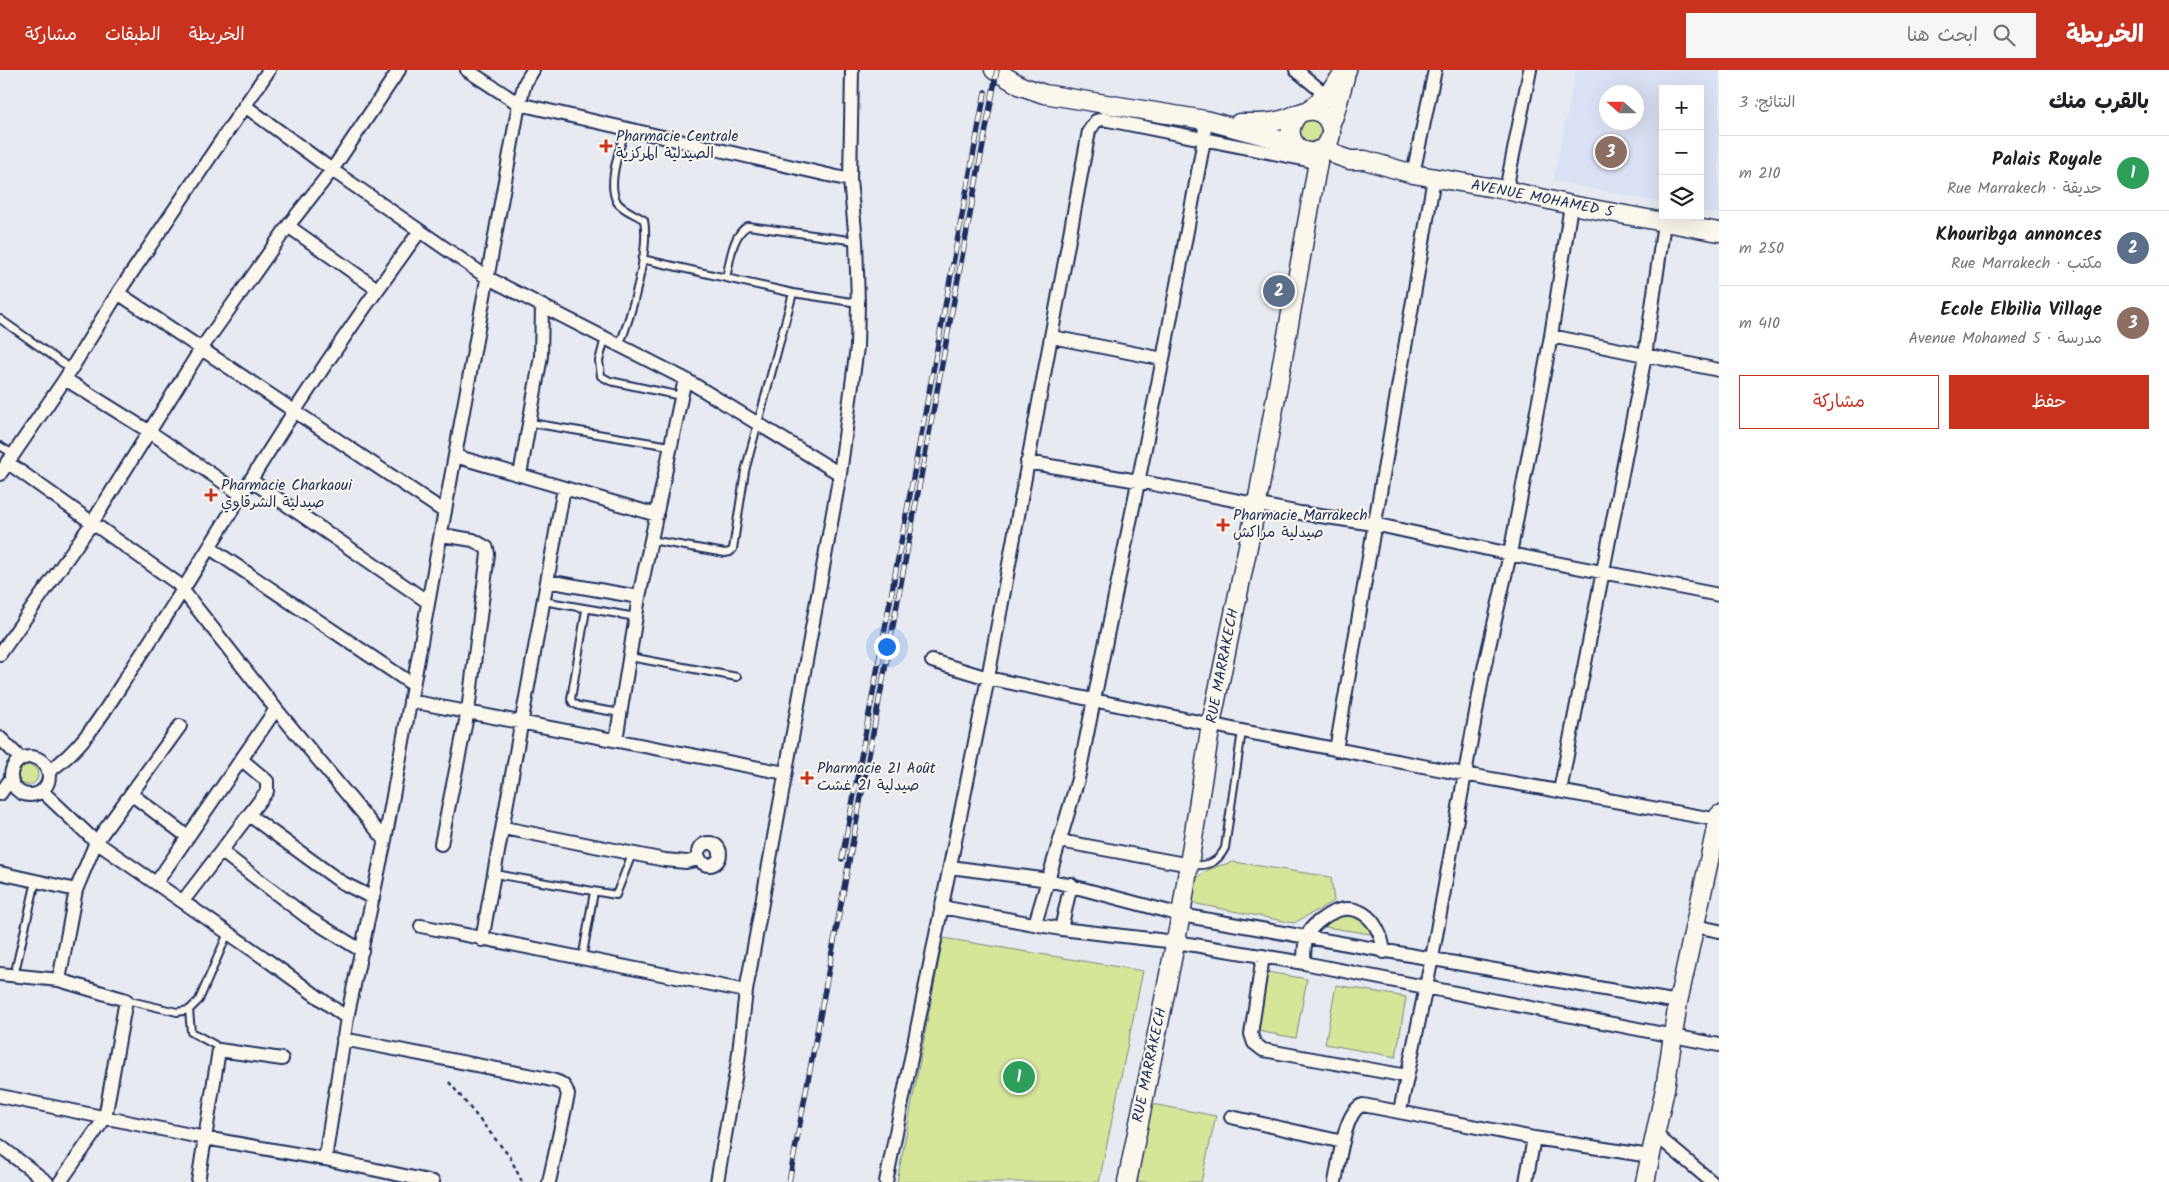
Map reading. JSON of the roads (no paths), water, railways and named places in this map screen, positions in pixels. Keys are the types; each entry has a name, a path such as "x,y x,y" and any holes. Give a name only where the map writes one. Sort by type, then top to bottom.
{"street":[{"path":"0,474 68,374 118,293 269,70"},
{"path":"0,654 92,523 201,349 288,226 332,170 399,70"},
{"path":"467,70 519,104 626,127 850,180"},
{"path":"325,1160 343,1039 385,840 519,104 525,83 533,70"},
{"path":"717,1182 738,1061 746,991 840,474 857,347 856,241 850,180 852,70"},
{"path":"994,70 1021,86 1044,94 1211,122 1294,144 1303,150 1324,143"},
{"path":"1296,70 1326,95"},
{"path":"1294,144 1290,132 1294,120 1326,95 1347,70"},
{"name":"RUE MARRAKECH","path":"1127,1182 1182,914 1211,724 1257,503 1324,143 1347,70"},
{"path":"1413,174 1435,70"},
{"path":"1506,190 1530,70"},
{"path":"245,106 332,170 488,278 685,379 840,474"},
{"name":"AVENUE MOHAMED 5","path":"1303,113 1318,112 1324,143 1338,156 1350,160 1365,160 1413,174 1506,190 1571,205 1719,232"},
{"path":"1211,122 1265,123 1303,113"},
{"path":"886,1182 988,678 1091,126 1103,119 1204,140 1324,143"},
{"path":"1035,924 1078,779 1164,359 1204,140 1211,122"},
{"path":"1336,750 1434,178"},
{"path":"1400,1111 1432,958 1483,673 1510,554 1551,336 1571,205"},
{"path":"1560,791 1645,356 1664,223"},
{"path":"288,226 377,289"},
{"path":"48,772 63,762 78,748 183,592 294,412 377,289 420,231"},
{"path":"118,293 446,512"},
{"path":"520,475 531,423 541,356 542,307"},
{"path":"1551,336 1719,370"},
{"path":"1052,337 1164,359"},
{"path":"68,374 242,495"},
{"path":"616,740 639,597 685,379"},
{"path":"456,456 657,515"},
{"path":"10,458 92,523 177,583 276,709 385,840"},
{"path":"1027,462 1138,480 1300,512 1374,524 1510,554 1719,595"},
{"path":"252,481 428,602"},
{"path":"482,940 504,828 564,488"},
{"path":"441,844 468,711 488,554 487,548 473,540 442,535"},
{"path":"210,548 412,684"},
{"path":"547,581 639,597"},
{"path":"932,661 988,678 1336,750 1719,818 1678,1002 1665,1089 1645,1182"},
{"path":"410,701 785,773"},
{"path":"156,883 276,709"},
{"path":"59,980 65,939 76,890 96,842 180,726"},
{"path":"0,738 22,759"},
{"path":"0,794 10,780 11,771 15,764 22,759 30,757 38,759 45,764 48,772 46,786 42,791 33,795 23,794 15,789 10,780"},
{"path":"183,901 267,791 267,781 241,759"},
{"path":"42,791 96,842 183,901 347,1018"},
{"path":"131,794 188,837"},
{"path":"249,815 341,882 373,898"},
{"path":"504,828 632,854 686,862 700,859"},
{"path":"1060,841 1190,865"},
{"path":"222,852 307,916 362,951"},
{"path":"950,867 1071,884 1182,914 1384,952 1432,958 1678,1002"},
{"path":"0,873 76,890"},
{"path":"1061,929 1071,884"},
{"path":"941,907 1061,929 1176,942 1304,963 1719,1045"},
{"path":"1304,963 1306,936 1314,925 1333,911 1343,908 1364,914 1372,920 1380,930 1384,952"},
{"path":"421,926 482,940 746,991"},
{"path":"1695,926 1719,931"},
{"path":"1263,956 1251,1034 1254,1043 1263,1050 1407,1076"},
{"path":"0,974 59,980 126,1000 105,1118 60,1182"},
{"path":"343,1039 562,1083 566,1086 568,1095 549,1182"},
{"path":"198,1182 219,1050 282,1059"},
{"path":"0,1096 205,1138 325,1160 380,1176 433,1182"},
{"path":"1336,1182 1343,1142 1352,1112 1357,1106 1363,1105 1534,1138 1650,1156"},
{"path":"1231,1117 1343,1142"},
{"path":"1655,1134 1712,1182"},
{"path":"1526,1182 1534,1138"},
{"path":"0,1146 47,1182"}],"lane":[{"path":"619,346 630,318 642,259 645,228 644,220 622,206 617,201 615,193 614,170 626,127"},
{"path":"726,278 736,239 740,231 748,226 856,241"},
{"path":"642,259 793,293 858,303"},
{"path":"651,540 730,552 733,549 745,471 793,293"},
{"path":"0,319 68,374"},
{"path":"605,338 599,361 601,376 610,382 681,396"},
{"path":"531,423 670,446"},
{"path":"0,446 10,458"},
{"path":"543,601 586,610 636,617"},
{"path":"586,610 571,699 578,706 620,713"},
{"path":"630,657 737,677"},
{"path":"1190,865 1205,866 1214,862 1220,857 1225,848 1242,731"},
{"path":"495,874 616,895 632,854"},
{"path":"14,976 36,881"},
{"path":"582,959 594,892"},
{"path":"126,1000 177,1012 189,1010 198,1000 228,933"},
{"path":"189,1010 190,1032 215,1045 219,1050"}],"railway":[{"path":"789,1182 997,70"},
{"path":"842,859 985,92"}],"place":[{"name":"Pharmacie Centrale الصيدلية المركزية","path":"606,146"},
{"name":"Ecole Elbilia Village","path":"1611,152"},
{"name":"Khouribga annonces","path":"1279,291"},
{"name":"Pharmacie Charkaoui صيدلية الشرقاوي","path":"211,495"},
{"name":"Pharmacie Marrakech صيدلية مراكش","path":"1223,525"},
{"name":"Pharmacie 21 Août صيدلية 21 غشت","path":"807,778"},
{"name":"Palais Royale","path":"1019,1077"}]}
